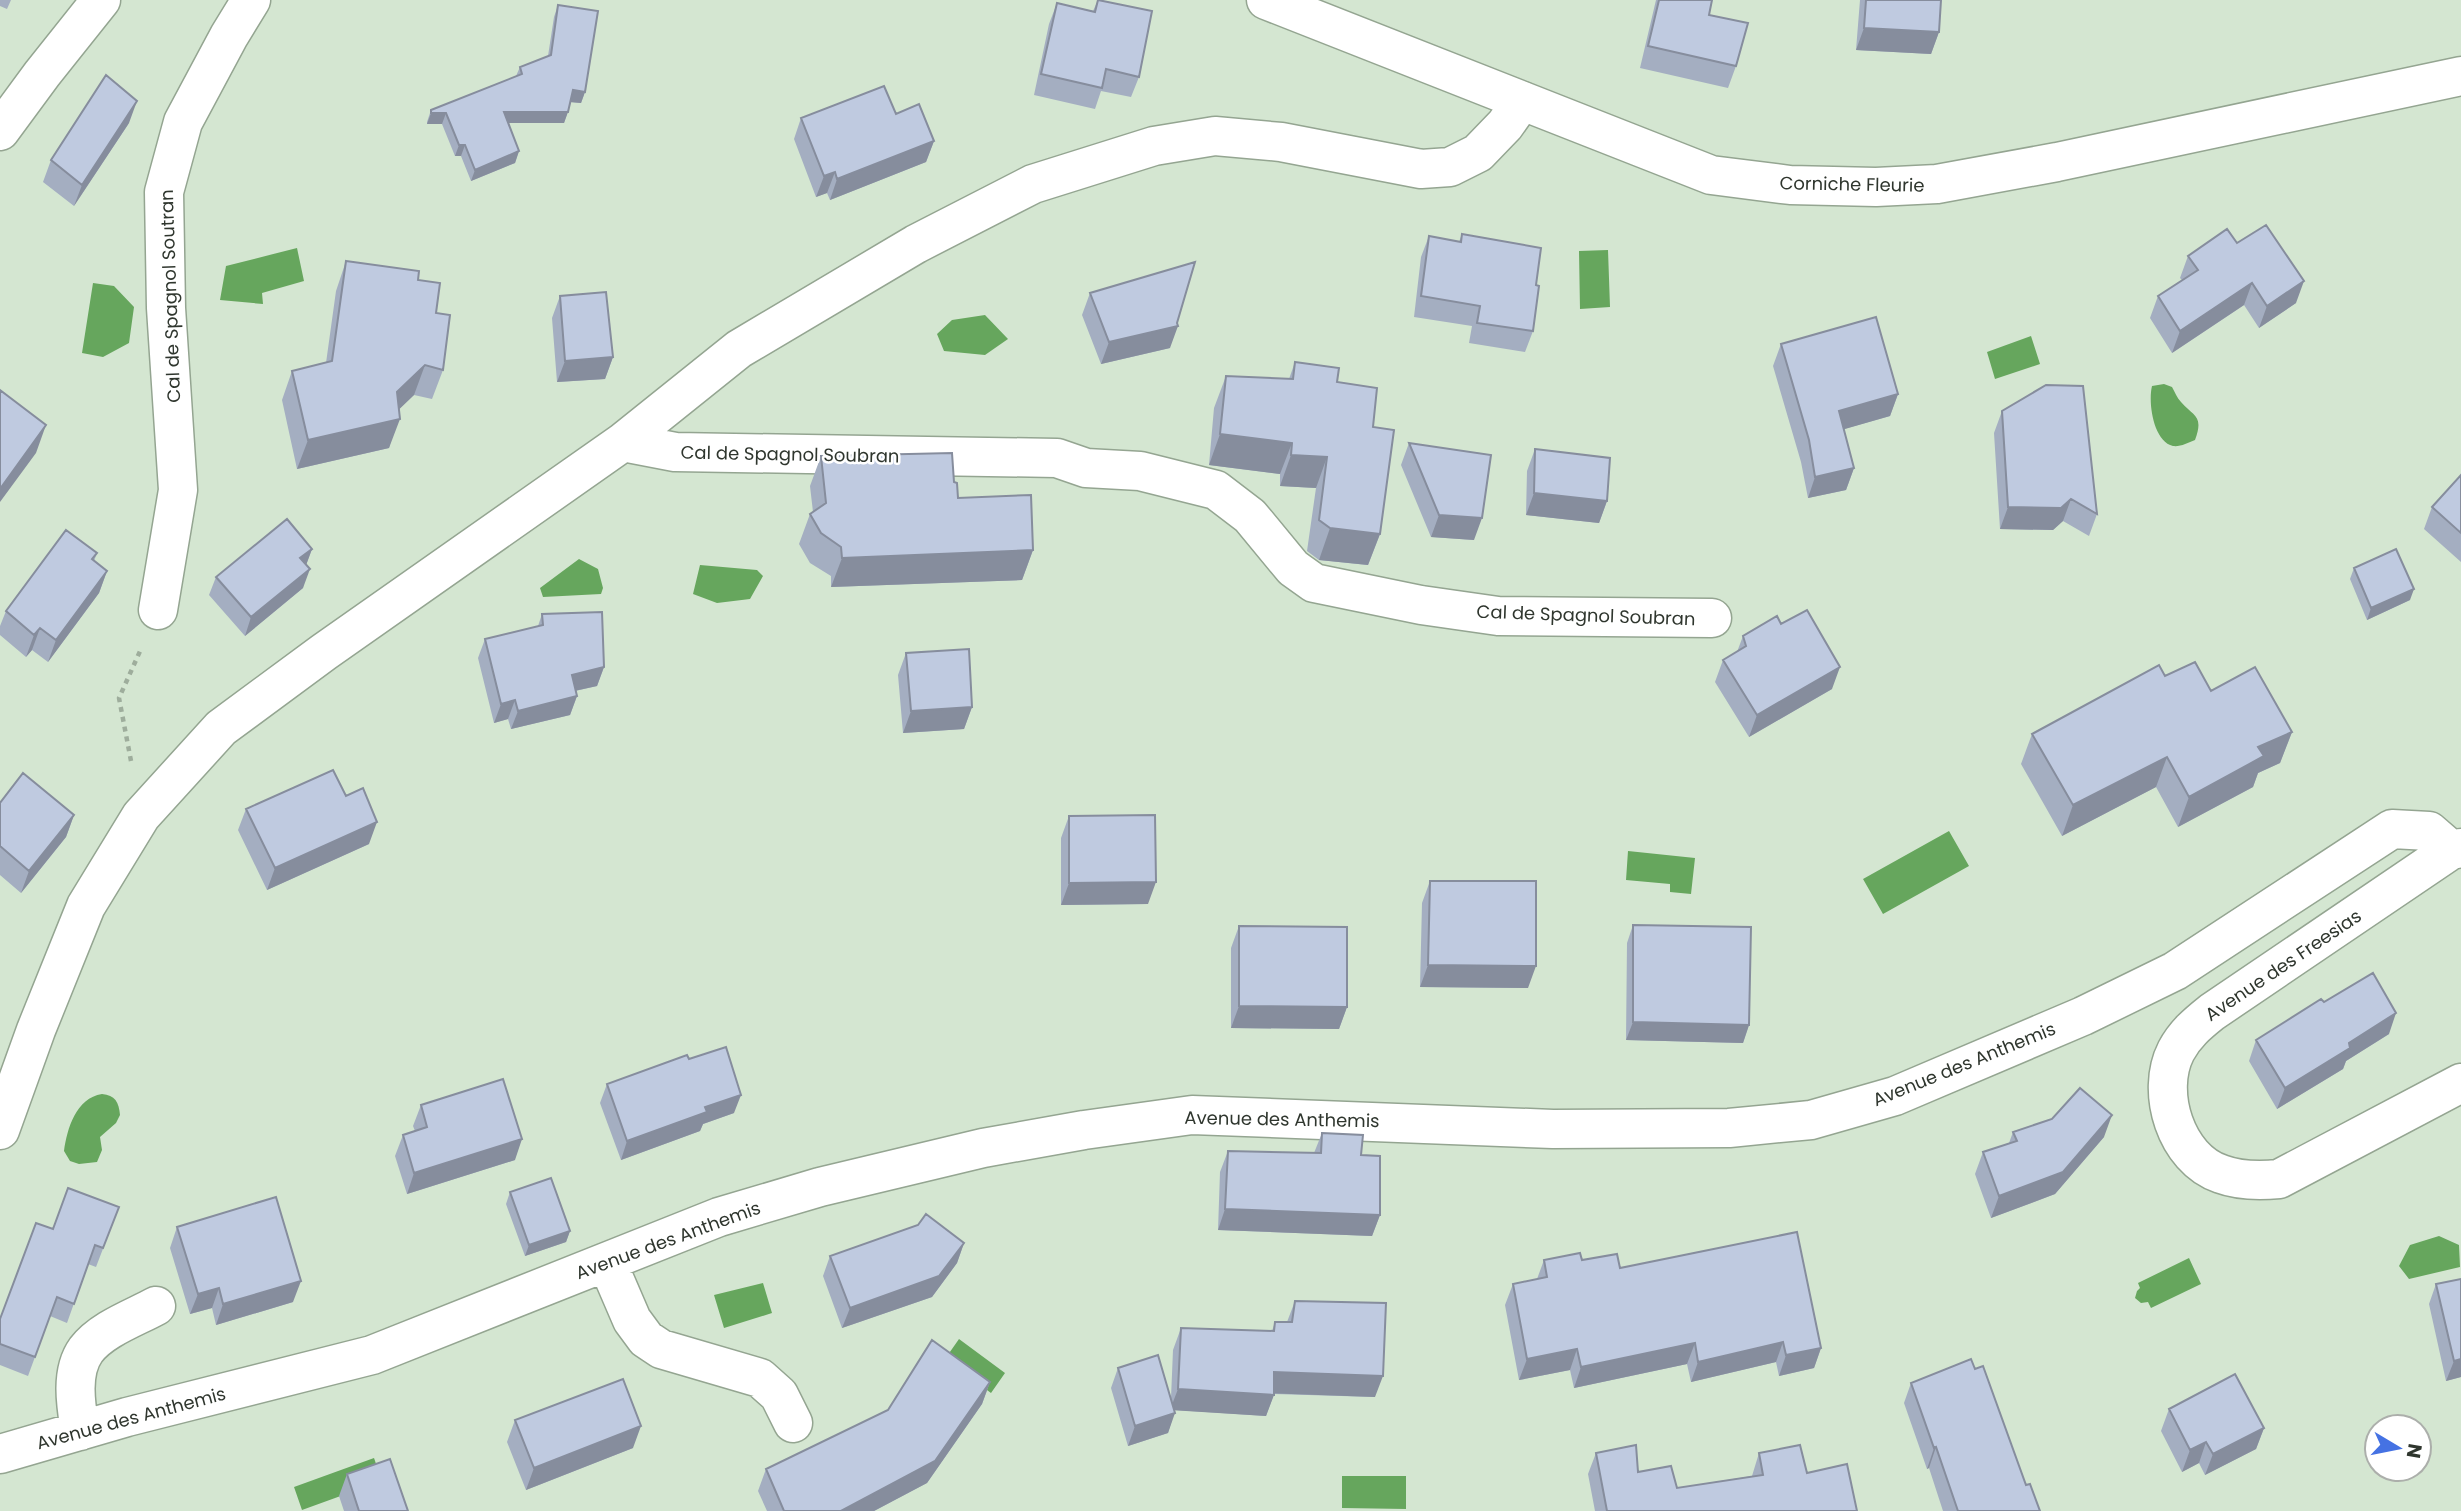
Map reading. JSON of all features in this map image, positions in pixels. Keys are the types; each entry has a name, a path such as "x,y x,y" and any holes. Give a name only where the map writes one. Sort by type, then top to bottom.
{"street":[{"path":"0,131 101,0"},
{"name":"Cal de Spagnol Soutran","path":"158,610 178,490 166,308 163,192 183,122 251,0"},
{"name":"Corniche Fleurie","path":"1266,0 1711,175 1790,185 1903,186 1937,184 2002,174 2461,76"},
{"path":"0,1130 36,1030 86,906 141,816 220,728 623,442 739,349 916,244 1033,184 1154,146 1215,136 1281,142 1421,169 1450,167 1478,153 1505,125 1522,101"},
{"name":"Cal de Spagnol Soubran","path":"623,442 675,452 1057,458 1086,468 1140,471 1216,490 1251,516 1293,568 1314,583 1421,605 1498,616 1712,618"},
{"name":"Avenue des Anthemis","path":"0,1454 372,1355 719,1217 820,1187 984,1148 1084,1130 1192,1115 1553,1129 1729,1128 1811,1119 1895,1096 2083,1016 2175,971 2392,829 2430,831 2456,849"},
{"name":"Avenue des Freesias","path":"2456,849 2189,1030 2175,1053 2167,1081 2169,1107 2180,1136 2195,1159 2219,1174 2251,1181 2279,1179 2461,1083"},
{"path":"607,1262 632,1320 646,1339 661,1349 760,1378 779,1395 793,1423"},
{"path":"80,1431 75,1399 78,1371 86,1350 106,1334 156,1306"}],"path":[{"path":"141,816 119,698 158,610"}],"shaded area":[{"path":"297,248 304,281 262,293 263,304 220,300 226,266"},
{"path":"1608,250 1610,307 1580,309 1579,251"},
{"path":"93,283 114,286 134,307 129,343 103,357 82,353"},
{"path":"985,315 1008,339 985,355 944,351 937,334 952,320"},
{"path":"2031,336 2040,364 1995,379 1987,352"},
{"path":"2164,384 2172,387 2196,417 2198,432 2195,440 2173,446 2161,437 2154,420 2151,393 2152,386"},
{"path":"579,559 598,569 603,588 601,594 543,597 540,588"},
{"path":"700,565 757,570 763,576 750,599 717,603 693,594"},
{"path":"1949,831 1969,866 1883,914 1863,879"},
{"path":"1628,851 1695,858 1691,894 1670,892 1670,884 1626,880"},
{"path":"102,1094 116,1100 120,1115 116,1123 100,1137 102,1150 97,1162 79,1164 70,1161 64,1151 74,1116 86,1101"},
{"path":"2439,1236 2459,1245 2460,1267 2409,1279 2399,1266 2410,1245"},
{"path":"2189,1258 2201,1284 2151,1308 2148,1302 2141,1303 2135,1298 2140,1288 2138,1283"},
{"path":"763,1283 772,1313 724,1328 714,1295"},
{"path":"959,1339 1005,1373 991,1393 945,1359"},
{"path":"374,1458 382,1481 302,1510 294,1487"},
{"path":"1342,1476 1406,1476 1406,1509 1342,1508"}],"building":[{"path":"1098,0 1152,11 1139,77 1106,69 1102,88 1041,74 1057,3 1095,12"},
{"path":"1659,0 1712,0 1709,15 1748,23 1736,66 1648,46"},
{"path":"1866,0 1941,0 1939,32 1864,28"},
{"path":"558,5 598,11 585,92 573,90 568,112 504,112 519,151 475,170 465,145 459,145 446,113 431,113 431,110 522,74 520,67 551,55"},
{"path":"106,75 137,101 82,185 51,160"},
{"path":"884,86 896,114 919,104 934,141 837,179 835,172 824,176 801,118"},
{"path":"2266,225 2304,281 2267,306 2252,283 2180,331 2158,296 2198,270 2188,256 2227,229 2237,243"},
{"path":"1462,234 1541,248 1533,331 1477,323 1480,306 1421,296 1429,236 1461,242"},
{"path":"346,261 419,271 418,280 440,283 436,313 450,315 443,370 425,365 397,392 400,419 308,440 292,371 332,361"},
{"path":"1195,262 1178,326 1109,342 1090,293"},
{"path":"606,292 613,357 565,361 560,296"},
{"path":"1876,317 1898,394 1839,411 1854,468 1815,477 1809,440 1781,344"},
{"path":"1295,362 1339,368 1337,382 1377,388 1373,427 1394,430 1380,534 1330,528 1319,520 1327,457 1291,455 1292,443 1220,434 1226,376 1293,379"},
{"path":"2046,385 2083,386 2097,514 2071,499 2061,508 2008,507 2002,411"},
{"path":"0,390 46,425 0,489"},
{"path":"1409,443 1491,455 1482,518 1439,515"},
{"path":"1535,449 1610,458 1607,501 1534,493"},
{"path":"952,453 958,498 1031,495 1033,550 842,558 841,547 821,533 810,514 826,503 821,456"},
{"path":"2461,475 2461,533 2432,507"},
{"path":"287,519 312,549 300,558 310,569 251,617 216,577"},
{"path":"66,530 97,553 92,559 107,571 56,640 40,628 34,635 6,611"},
{"path":"2396,549 2414,589 2371,608 2354,568"},
{"path":"1807,610 1840,667 1757,715 1723,660 1746,646 1743,636 1777,616 1781,624"},
{"path":"602,612 604,667 572,675 577,696 518,711 515,700 501,704 485,639 543,625 542,614"},
{"path":"969,649 972,707 911,711 906,653"},
{"path":"2195,662 2211,691 2255,667 2292,732 2258,747 2264,756 2189,797 2167,757 2073,805 2032,734 2159,665 2165,676"},
{"path":"333,770 346,796 363,788 377,822 275,868 246,809"},
{"path":"23,773 74,815 29,871 0,846 0,803"},
{"path":"1155,815 1156,882 1069,883 1069,816"},
{"path":"1430,881 1536,881 1536,966 1428,965"},
{"path":"1633,925 1751,927 1749,1025 1633,1022"},
{"path":"1239,926 1347,927 1347,1007 1239,1006"},
{"path":"2373,973 2396,1013 2349,1043 2350,1048 2285,1088 2256,1040 2321,999 2324,1002"},
{"path":"726,1047 741,1095 705,1107 707,1112 627,1141 607,1084 687,1055 689,1059"},
{"path":"503,1079 522,1139 414,1173 403,1135 427,1127 421,1105"},
{"path":"2080,1088 2112,1115 2063,1172 1999,1196 1983,1152 2017,1141 2013,1132 2052,1119"},
{"path":"1322,1133 1363,1135 1361,1155 1380,1156 1380,1215 1225,1209 1228,1151 1321,1153"},
{"path":"551,1178 570,1231 529,1245 510,1192"},
{"path":"68,1188 119,1207 103,1248 95,1245 74,1304 57,1297 35,1357 0,1344 0,1319 36,1223 53,1229"},
{"path":"276,1197 301,1281 223,1304 219,1288 198,1294 177,1227"},
{"path":"926,1214 964,1243 939,1276 850,1308 830,1256 918,1225"},
{"path":"1797,1232 1821,1348 1786,1355 1783,1342 1698,1362 1695,1343 1581,1367 1577,1349 1527,1359 1513,1284 1547,1277 1544,1260 1580,1253 1582,1260 1617,1254 1620,1268"},
{"path":"2461,1279 2461,1359 2454,1361 2436,1284"},
{"path":"1295,1301 1386,1303 1383,1376 1274,1372 1274,1395 1178,1389 1181,1328 1274,1331 1275,1322 1292,1322"},
{"path":"932,1340 990,1382 935,1461 841,1511 784,1511 766,1469 888,1410"},
{"path":"1158,1355 1175,1413 1135,1426 1118,1368"},
{"path":"1971,1359 1975,1369 1983,1366 2026,1485 2030,1484 2040,1511 1958,1511 1911,1383"},
{"path":"2235,1374 2264,1428 2213,1454 2206,1442 2190,1450 2169,1409"},
{"path":"623,1379 641,1426 534,1468 515,1420"},
{"path":"1636,1445 1638,1472 1671,1466 1677,1488 1763,1475 1759,1453 1800,1445 1807,1473 1847,1464 1857,1511 1607,1511 1596,1453"},
{"path":"390,1459 408,1511 359,1511 347,1474"}]}
